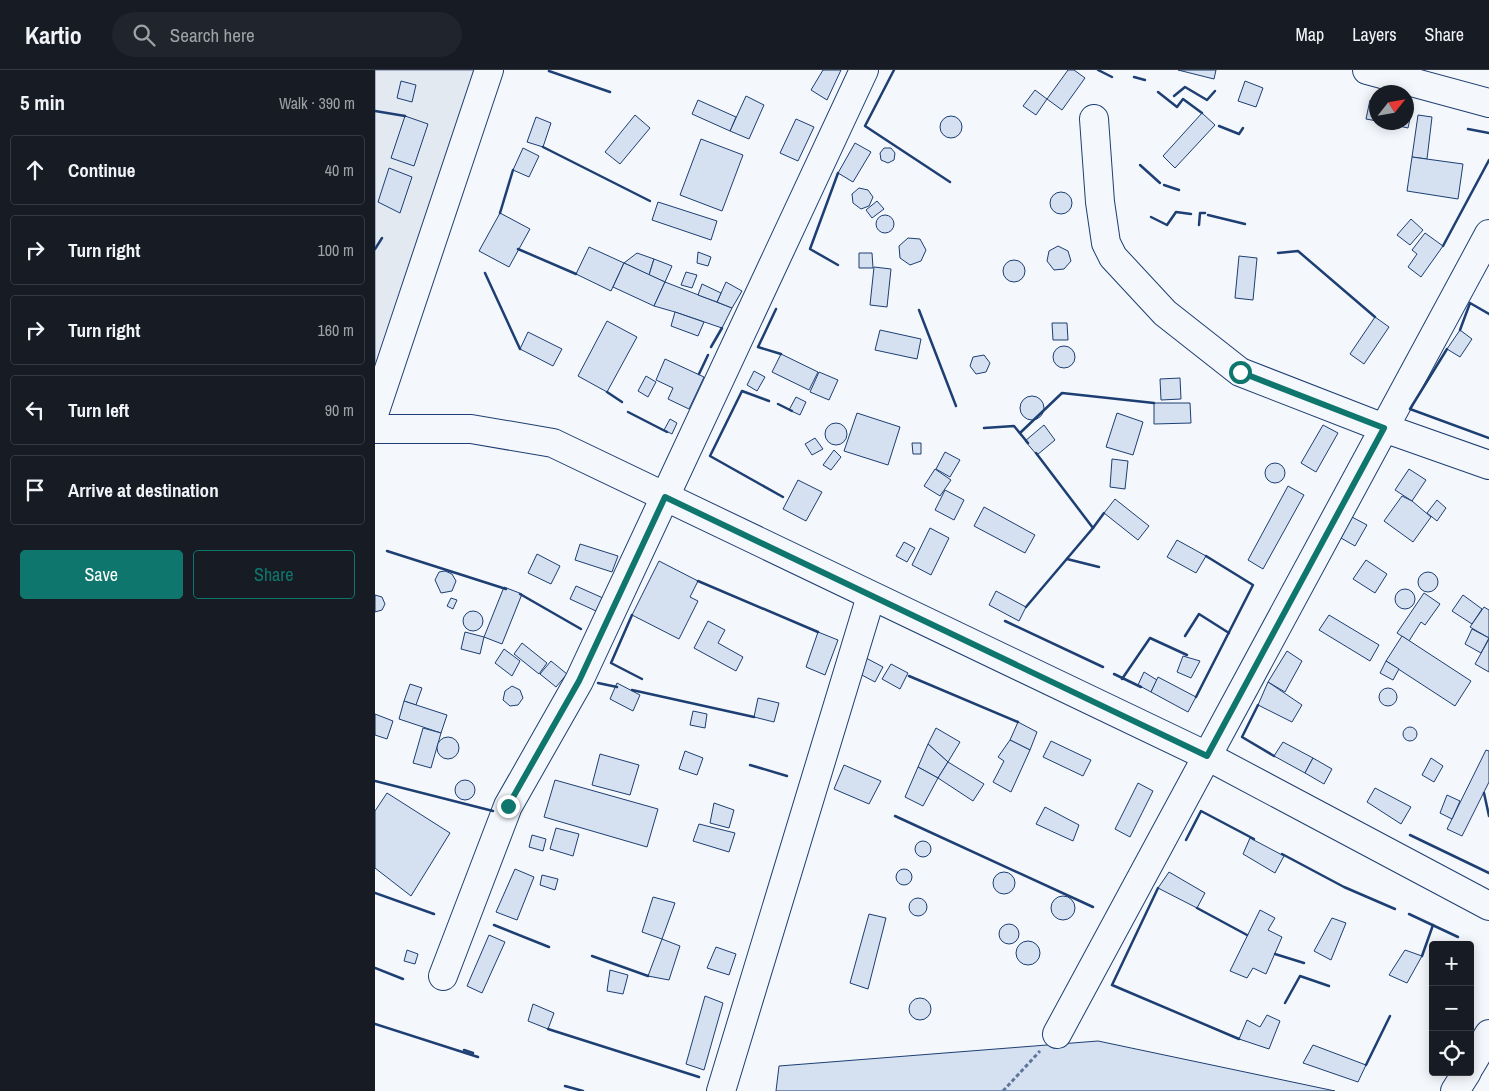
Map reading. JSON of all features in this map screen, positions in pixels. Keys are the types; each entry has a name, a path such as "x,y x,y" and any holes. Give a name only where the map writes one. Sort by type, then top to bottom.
{"street":[{"path":"375,411 489,70"},
{"path":"443,976 508,806 579,681 864,70"},
{"path":"1367,70 1489,103"},
{"path":"1094,119 1100,202 1106,243 1113,257 1165,313 1240,372 1384,428 1489,464"},
{"path":"1057,1034 1489,234"},
{"path":"375,429 471,429 553,444 1207,756 1489,906"},
{"path":"721,1091 871,596"},
{"path":"1474,1059 1489,1034"},
{"path":"1455,1091 1464,1076"}],"path":[{"path":"1003,1091 1057,1034"}],"shaded area":[{"path":"375,70 489,70 375,411"}],"building":[{"path":"823,70 841,70 827,100 811,90"},
{"path":"1068,70 1074,70 1085,78 1062,110 1047,99"},
{"path":"1178,70 1216,70 1214,79"},
{"path":"401,81 416,85 412,102 397,98"},
{"path":"1245,81 1263,88 1256,107 1238,101"},
{"path":"1035,90 1047,99 1036,115 1023,106"},
{"path":"746,96 764,105 749,139 730,131"},
{"path":"698,100 736,117 730,131 692,114"},
{"path":"1369,105 1369,120 1366,119"},
{"path":"1202,113 1215,125 1175,168 1163,156"},
{"path":"635,115 650,128 620,164 605,152"},
{"path":"1418,115 1432,117 1427,159 1412,157"},
{"path":"405,116 428,124 414,166 391,158"},
{"path":"951,116 959,119 962,127 959,135 951,138 943,135 940,127 943,119"},
{"path":"536,117 551,123 543,147 527,142"},
{"path":"796,119 814,127 798,161 780,153"},
{"path":"701,139 743,155 722,211 680,195"},
{"path":"855,143 871,152 853,182 838,173"},
{"path":"523,148 539,156 529,177 513,170"},
{"path":"884,148 891,148 895,153 894,160 888,163 881,160 880,153"},
{"path":"1412,157 1463,164 1458,199 1407,191"},
{"path":"389,168 412,177 400,213 378,202"},
{"path":"859,188 868,190 873,197 869,206 861,209 853,203 852,194"},
{"path":"1057,192 1065,192 1072,199 1072,207 1065,214 1057,214 1050,207 1050,199"},
{"path":"877,201 884,209 872,218 866,210"},
{"path":"658,202 717,221 711,240 652,220"},
{"path":"500,213 530,229 509,267 479,251"},
{"path":"881,215 889,215 894,220 892,231 881,233 876,228 876,220"},
{"path":"1411,219 1423,230 1410,245 1397,235"},
{"path":"1425,233 1443,246 1421,277 1408,267 1417,254 1412,250"},
{"path":"908,238 920,239 926,250 921,261 910,265 900,258 899,246"},
{"path":"1058,246 1068,251 1071,261 1064,269 1054,270 1047,261 1049,251"},
{"path":"589,247 624,263 611,291 576,274"},
{"path":"698,252 711,257 708,266 697,263"},
{"path":"637,253 654,259 649,275 624,263"},
{"path":"859,253 872,253 873,268 859,268"},
{"path":"1239,256 1257,258 1253,300 1235,298"},
{"path":"654,259 672,266 665,282 649,275"},
{"path":"1010,260 1018,260 1025,267 1025,275 1018,282 1010,282 1003,275 1003,267"},
{"path":"624,263 665,282 654,306 613,287"},
{"path":"874,267 891,269 887,307 870,305"},
{"path":"686,272 697,275 692,288 681,285"},
{"path":"665,282 732,308 722,328 654,306"},
{"path":"726,282 742,291 732,308 717,302"},
{"path":"702,284 721,293 717,302 698,295"},
{"path":"675,312 704,322 698,336 671,326"},
{"path":"1375,317 1389,327 1364,364 1350,354"},
{"path":"607,321 637,337 607,392 578,376"},
{"path":"1052,323 1067,323 1068,340 1053,340"},
{"path":"880,330 921,339 917,359 875,350"},
{"path":"1460,330 1472,339 1460,357 1447,349"},
{"path":"528,332 562,349 553,366 520,349"},
{"path":"1060,346 1068,346 1075,353 1075,361 1068,368 1060,368 1053,361 1053,353"},
{"path":"781,354 818,372 809,390 772,372"},
{"path":"984,355 990,363 986,372 976,374 970,366 973,357"},
{"path":"665,359 704,377 689,409 668,399 673,388 656,380"},
{"path":"754,371 765,377 757,391 747,385"},
{"path":"819,372 838,380 829,400 810,392"},
{"path":"646,376 656,382 648,397 638,391"},
{"path":"1180,378 1181,399 1161,400 1160,379"},
{"path":"1032,396 1040,400 1044,408 1040,416 1032,420 1024,416 1020,408 1024,400"},
{"path":"796,397 806,402 800,415 789,410"},
{"path":"1154,403 1190,403 1191,423 1154,424"},
{"path":"857,413 900,427 888,465 844,451"},
{"path":"1117,413 1143,422 1133,455 1106,447"},
{"path":"670,419 677,423 672,434 664,430"},
{"path":"832,423 840,423 847,430 847,438 840,445 832,445 825,438 825,430"},
{"path":"1044,425 1055,440 1037,455 1025,441"},
{"path":"1323,425 1338,433 1316,472 1301,463"},
{"path":"815,438 823,449 812,455 805,444"},
{"path":"912,443 921,443 921,454 913,454"},
{"path":"834,450 841,457 831,470 823,465"},
{"path":"945,452 960,460 950,477 936,469"},
{"path":"1112,459 1128,461 1125,489 1110,487"},
{"path":"1275,463 1282,466 1285,473 1282,480 1275,483 1268,480 1265,473 1268,466"},
{"path":"935,469 951,480 940,496 924,486"},
{"path":"1409,469 1426,480 1412,501 1395,490"},
{"path":"798,480 822,492 806,521 783,509"},
{"path":"1288,486 1304,495 1263,569 1248,560"},
{"path":"945,490 964,500 954,520 935,510"},
{"path":"1402,496 1412,501 1431,517 1413,542 1384,521"},
{"path":"1115,499 1149,526 1138,540 1104,513"},
{"path":"1437,500 1446,508 1437,521 1427,513"},
{"path":"984,507 1035,535 1025,553 974,526"},
{"path":"1352,517 1367,525 1355,546 1341,538"},
{"path":"930,528 949,538 931,575 912,565"},
{"path":"1177,540 1206,556 1196,573 1167,557"},
{"path":"904,542 915,548 907,562 896,556"},
{"path":"580,544 618,556 612,572 575,560"},
{"path":"537,554 560,566 551,584 528,573"},
{"path":"1366,560 1387,574 1375,593 1353,579"},
{"path":"659,561 698,581 690,597 698,601 679,639 632,615"},
{"path":"445,571 452,574 456,581 452,591 441,593 435,580 439,572"},
{"path":"1428,572 1435,575 1438,582 1435,589 1428,592 1421,589 1418,582 1421,575"},
{"path":"576,586 603,598 596,611 570,599"},
{"path":"504,587 522,594 502,644 484,637"},
{"path":"1405,589 1412,592 1415,599 1412,606 1405,609 1398,606 1395,599 1398,592"},
{"path":"996,591 1026,607 1019,621 989,605"},
{"path":"1424,593 1440,604 1425,625 1421,622 1409,641 1397,633"},
{"path":"375,595 382,597 385,604 382,610 375,612"},
{"path":"1463,595 1482,609 1472,624 1452,611"},
{"path":"451,598 457,600 453,609 447,606"},
{"path":"1484,607 1489,610 1489,638 1470,627"},
{"path":"473,611 480,614 483,621 480,628 473,631 466,628 463,621 466,614"},
{"path":"1329,615 1379,645 1370,661 1319,630"},
{"path":"708,621 725,630 718,643 743,657 736,671 694,648"},
{"path":"1472,629 1489,638 1481,653 1465,644"},
{"path":"465,632 484,637 480,654 461,649"},
{"path":"818,632 838,640 825,675 806,667"},
{"path":"1402,636 1471,681 1455,706 1386,661"},
{"path":"1489,639 1489,672 1475,664"},
{"path":"522,643 547,663 539,674 514,654"},
{"path":"504,649 520,661 512,676 495,663"},
{"path":"1287,651 1302,661 1285,692 1268,682"},
{"path":"1183,656 1200,661 1191,678 1177,672"},
{"path":"866,658 883,667 875,682 858,673"},
{"path":"551,661 567,674 556,687 540,674"},
{"path":"1386,661 1399,669 1393,680 1380,673"},
{"path":"891,664 908,673 900,689 882,679"},
{"path":"1144,672 1157,680 1151,692 1138,685"},
{"path":"1158,677 1196,697 1188,712 1151,692"},
{"path":"1268,682 1302,705 1292,722 1258,705"},
{"path":"617,683 640,695 633,711 610,699"},
{"path":"410,684 422,688 416,705 404,701"},
{"path":"512,686 520,690 523,698 518,705 510,706 503,700 505,691"},
{"path":"1388,688 1394,691 1397,697 1394,703 1388,706 1382,703 1379,697 1382,691"},
{"path":"758,698 779,703 774,722 754,717"},
{"path":"404,701 447,715 441,733 399,719"},
{"path":"693,711 707,714 705,728 690,725"},
{"path":"375,714 393,721 387,739 375,735"},
{"path":"1018,722 1037,732 1030,750 1010,740"},
{"path":"1407,727 1413,727 1417,734 1413,741 1407,741 1403,737 1403,731"},
{"path":"423,728 441,733 431,768 413,763"},
{"path":"936,728 960,742 948,762 928,744"},
{"path":"448,737 456,740 459,748 456,756 448,759 440,756 437,748 440,740"},
{"path":"1010,740 1030,750 1011,792 993,782 1004,761 998,757"},
{"path":"1051,741 1091,760 1083,776 1043,757"},
{"path":"1283,742 1313,758 1305,773 1274,756"},
{"path":"928,744 948,762 938,778 918,767"},
{"path":"1486,750 1489,751 1489,782 1462,836 1447,829"},
{"path":"685,751 703,758 697,775 679,769"},
{"path":"600,754 639,765 630,795 592,785"},
{"path":"1313,758 1332,769 1324,784 1305,773"},
{"path":"1431,758 1443,766 1434,782 1422,775"},
{"path":"948,762 984,784 973,801 938,778"},
{"path":"844,765 881,781 869,804 834,789"},
{"path":"918,767 938,778 923,806 905,797"},
{"path":"461,780 469,780 475,786 475,794 469,800 461,800 455,794 455,786"},
{"path":"555,780 658,809 647,847 544,817"},
{"path":"1138,783 1153,791 1130,837 1115,829"},
{"path":"1375,788 1411,807 1401,824 1367,802"},
{"path":"387,793 450,833 411,896 375,868 375,811"},
{"path":"1447,795 1460,801 1452,819 1440,813"},
{"path":"714,803 734,810 729,828 710,823"},
{"path":"1045,807 1079,825 1073,841 1036,824"},
{"path":"699,824 735,833 729,852 693,841"},
{"path":"556,828 579,834 573,856 550,849"},
{"path":"532,835 546,839 543,851 529,847"},
{"path":"1250,838 1284,856 1275,873 1243,854"},
{"path":"920,841 926,841 931,846 929,855 920,857 915,852 915,846"},
{"path":"515,869 534,877 517,920 496,912"},
{"path":"901,869 907,869 912,874 910,883 901,885 896,880 896,874"},
{"path":"1004,872 1012,875 1015,883 1012,891 1004,894 996,891 993,883 996,875"},
{"path":"1169,872 1205,893 1197,908 1158,888"},
{"path":"542,875 558,879 555,890 540,885"},
{"path":"1063,896 1071,900 1075,908 1071,916 1063,920 1055,916 1051,908 1055,900"},
{"path":"653,897 675,903 662,939 642,932"},
{"path":"914,898 922,898 927,903 925,914 914,916 909,911 909,903"},
{"path":"1260,910 1275,918 1268,930 1282,937 1266,974 1253,968 1247,978 1230,971"},
{"path":"869,914 886,918 868,989 850,983"},
{"path":"1332,918 1346,923 1331,960 1314,951"},
{"path":"1005,924 1013,924 1019,930 1019,938 1013,944 1005,944 999,938 999,930"},
{"path":"489,935 505,942 482,993 467,986"},
{"path":"662,939 680,946 669,980 648,976"},
{"path":"1028,941 1037,944 1040,953 1037,962 1028,965 1019,962 1016,953 1019,944"},
{"path":"716,947 736,954 729,975 707,968"},
{"path":"407,950 418,954 415,964 404,961"},
{"path":"1405,950 1422,956 1407,983 1389,975"},
{"path":"610,970 628,975 623,994 607,991"},
{"path":"705,996 723,1003 704,1070 686,1064"},
{"path":"920,998 928,1001 931,1009 928,1017 920,1020 912,1017 909,1009 912,1001"},
{"path":"533,1004 554,1013 548,1029 528,1021"},
{"path":"1267,1015 1280,1021 1269,1049 1239,1039 1247,1020 1260,1027"},
{"path":"1098,1041 1335,1091 776,1091 779,1066"},
{"path":"1313,1045 1366,1065 1358,1082 1303,1063"}],"wall":[{"path":"894,70 865,126 950,182"},
{"path":"1098,70 1112,77"},
{"path":"549,71 610,92"},
{"path":"1134,77 1145,80"},
{"path":"1174,96 1185,87 1207,100 1215,91"},
{"path":"1158,92 1177,107 1183,99 1202,113"},
{"path":"375,111 405,116"},
{"path":"1219,126 1239,134 1243,128"},
{"path":"1468,129 1489,133"},
{"path":"543,147 650,201"},
{"path":"1443,246 1489,160"},
{"path":"1140,165 1160,183"},
{"path":"500,213 513,170"},
{"path":"838,173 810,249 838,265"},
{"path":"1164,185 1179,190"},
{"path":"1151,217 1167,225 1176,212 1191,214"},
{"path":"1199,225 1200,213 1205,213"},
{"path":"1208,215 1245,224"},
{"path":"375,249 382,238"},
{"path":"518,249 576,274"},
{"path":"1278,253 1298,251 1375,317"},
{"path":"485,273 520,349"},
{"path":"1460,330 1470,303 1489,314"},
{"path":"776,309 758,347 781,354"},
{"path":"919,310 956,406"},
{"path":"711,347 722,328"},
{"path":"1447,349 1410,409 1489,438"},
{"path":"699,374 708,355"},
{"path":"769,401 742,391 710,456 783,497"},
{"path":"607,392 622,402"},
{"path":"1020,433 1062,393 1154,403"},
{"path":"778,404 792,411"},
{"path":"628,412 667,432"},
{"path":"984,428 1014,426 1028,443"},
{"path":"1026,607 1093,528 1036,453"},
{"path":"1093,528 1104,513"},
{"path":"387,551 506,589"},
{"path":"1196,697 1253,585 1206,556"},
{"path":"1067,559 1099,567"},
{"path":"698,581 818,632"},
{"path":"520,594 581,629"},
{"path":"1185,636 1199,614 1229,633"},
{"path":"632,615 611,663 642,679"},
{"path":"1005,621 1103,667"},
{"path":"1122,679 1150,638 1187,655"},
{"path":"1114,674 1141,687"},
{"path":"909,676 1018,722"},
{"path":"598,683 617,687"},
{"path":"632,690 754,717"},
{"path":"1258,705 1242,737 1274,756"},
{"path":"750,765 787,776"},
{"path":"375,781 493,811"},
{"path":"1484,793 1489,816"},
{"path":"1186,840 1201,811 1254,839"},
{"path":"895,816 1093,907"},
{"path":"1410,835 1489,873"},
{"path":"1282,854 1344,887 1395,909"},
{"path":"1158,888 1112,985 1239,1039"},
{"path":"375,893 434,914"},
{"path":"1197,908 1247,935"},
{"path":"1409,914 1458,937"},
{"path":"494,925 549,947"},
{"path":"1422,956 1433,925"},
{"path":"1275,954 1304,963"},
{"path":"592,956 648,976"},
{"path":"375,968 403,979"},
{"path":"1285,1003 1300,976 1329,986"},
{"path":"1366,1065 1390,1016"},
{"path":"375,1024 478,1057"},
{"path":"548,1029 699,1077"},
{"path":"464,1050 473,1053"},
{"path":"565,1086 583,1091"}],"route":[{"path":"508,806 579,681 665,497 1207,756 1384,428 1240,372"}]}
